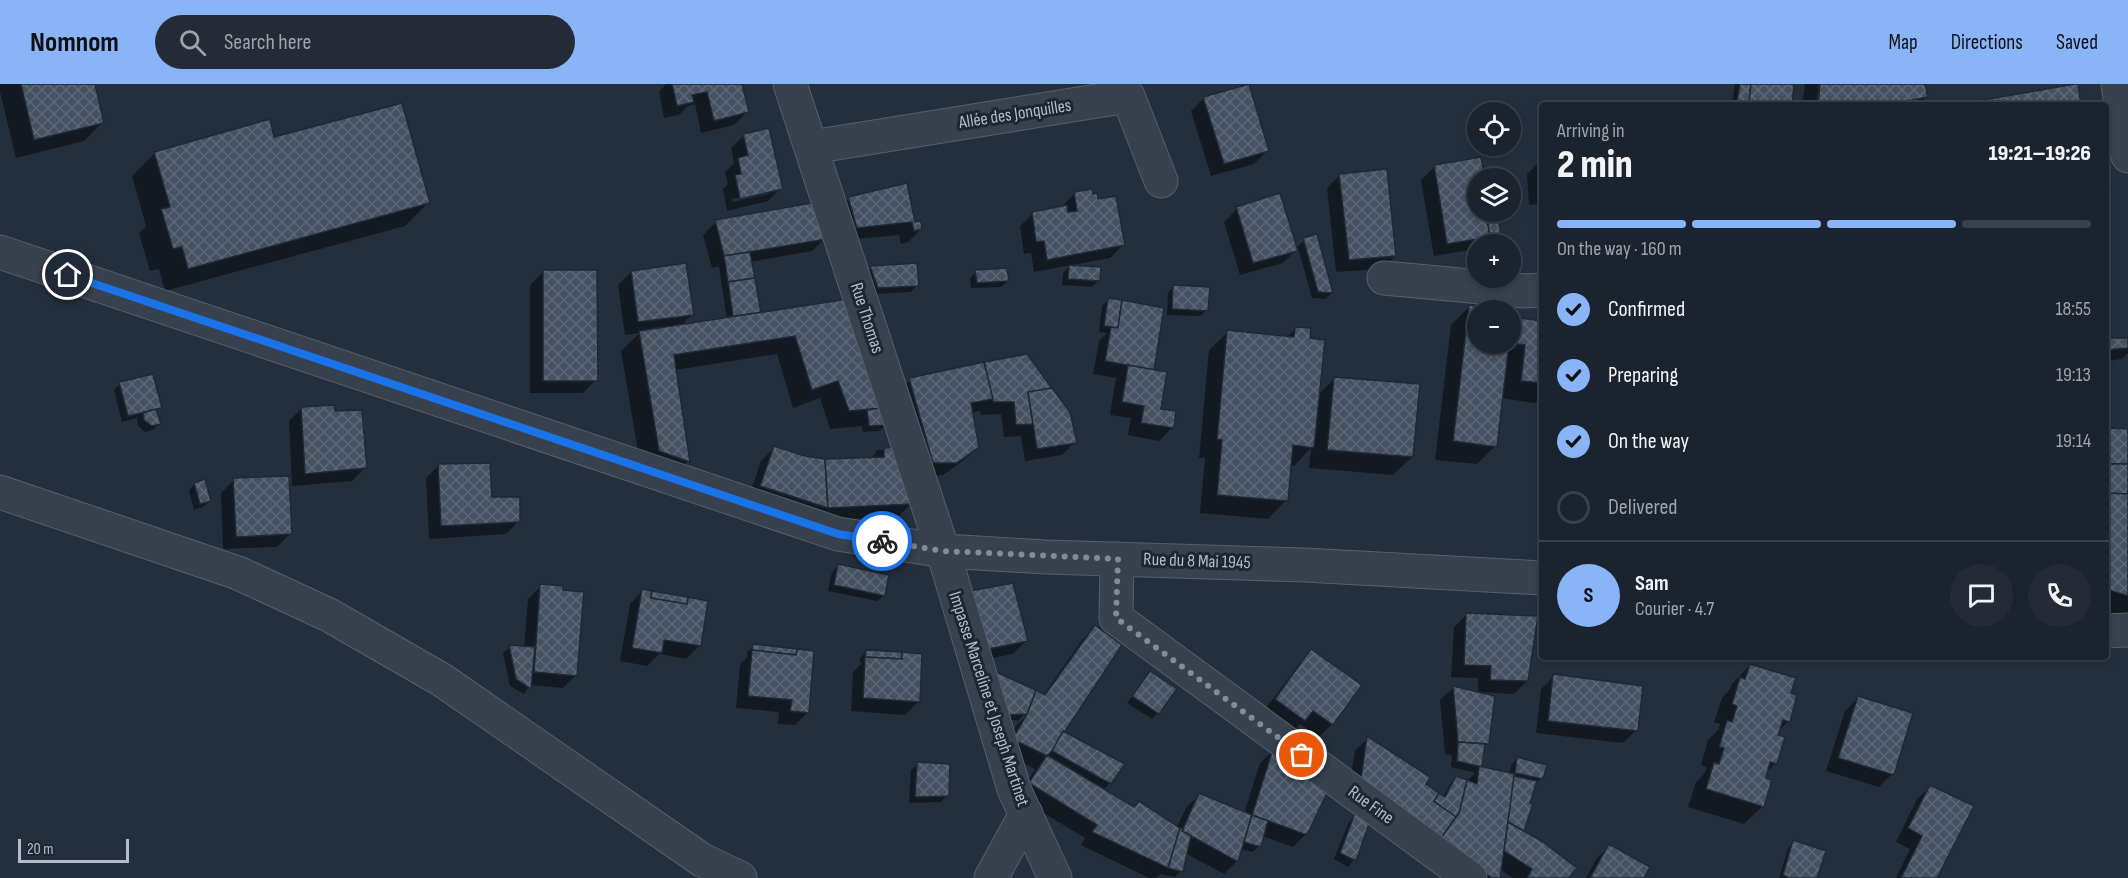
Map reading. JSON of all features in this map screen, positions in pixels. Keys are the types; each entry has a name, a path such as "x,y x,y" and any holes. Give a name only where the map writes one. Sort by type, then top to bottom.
{"street":[{"name":"Rue Thomas","path":"790,84 943,551"},
{"path":"2118,84 2128,156"},
{"name":"Allée des Jonquilles","path":"812,147 1128,96 1161,181"},
{"name":"Rue du 8 Mai 1945","path":"0,252 838,534 943,551 1305,565 1539,578"},
{"path":"1384,278 1525,291 1539,290"},
{"path":"0,492 238,573 329,615 442,680 702,860 740,878"},
{"name":"Impasse Marceline et Joseph Martinet","path":"943,551 1014,789 1055,878"},
{"name":"Rue Fine","path":"1118,559 1116,618 1470,878"},
{"path":"2109,631 2128,630"},
{"path":"991,878 1026,814"}],"building":[{"path":"21,84 95,84 104,123 34,140"},
{"path":"672,84 742,84 749,112 714,121 707,92 692,95 694,102 677,106"},
{"path":"1249,84 1269,151 1224,164 1203,97"},
{"path":"1740,84 1751,84 1749,102 1737,101"},
{"path":"1751,84 1794,84 1792,102 1749,102"},
{"path":"1820,84 1925,84 1928,97 1902,102 1818,102"},
{"path":"2078,84 2081,102 1971,102"},
{"path":"402,103 430,203 188,269 182,247 173,249 161,209 170,207 154,152 270,119 274,137"},
{"path":"769,128 783,189 740,199 735,175 741,174 738,158 748,155 743,134"},
{"path":"1481,157 1483,168 1467,168 1467,222 1488,222 1490,234 1467,234 1467,241 1447,244 1434,165"},
{"path":"1387,169 1396,256 1349,260 1339,174"},
{"path":"907,183 915,222 921,221 922,229 914,231 912,222 857,228 848,197"},
{"path":"1092,189 1093,194 1097,193 1098,199 1116,196 1125,245 1047,260 1044,241 1036,242 1032,212 1067,205 1068,212 1077,211 1074,192"},
{"path":"1280,193 1298,251 1253,263 1236,207"},
{"path":"817,202 827,239 724,256 715,220"},
{"path":"1488,222 1499,222 1501,234 1490,234"},
{"path":"1317,234 1333,293 1318,292 1303,238"},
{"path":"750,252 755,278 728,282 724,256"},
{"path":"686,263 694,315 638,322 631,271"},
{"path":"917,263 919,286 878,288 870,266"},
{"path":"1069,265 1101,267 1100,281 1068,279"},
{"path":"1007,268 1009,281 977,283 975,270"},
{"path":"543,270 597,270 598,381 543,381"},
{"path":"755,278 761,313 733,316 728,282"},
{"path":"1173,285 1210,287 1208,311 1172,309"},
{"path":"1108,298 1122,300 1118,328 1104,326"},
{"path":"848,299 882,408 849,411 838,381 812,390 795,336 674,355 690,462 659,451 639,331"},
{"path":"1122,300 1164,308 1154,370 1105,361 1111,327 1118,328"},
{"path":"1521,318 1539,321 1539,383 1521,381 1525,345 1521,344"},
{"path":"1467,322 1467,354 1508,354 1497,447 1453,441"},
{"path":"1295,327 1311,328 1310,338 1325,340 1314,448 1293,445 1288,501 1217,495 1222,440 1217,439 1227,330 1294,337"},
{"path":"2109,338 2128,338 2128,348 2109,350"},
{"path":"1027,354 1052,388 1028,392 1033,424 1016,425 1014,402 993,402 984,362"},
{"path":"984,362 993,399 971,403 979,447 957,463 933,463 909,378"},
{"path":"1128,365 1167,372 1161,409 1176,411 1174,428 1141,423 1144,406 1122,402"},
{"path":"153,374 162,408 128,416 119,382"},
{"path":"1334,377 1420,384 1413,457 1327,450"},
{"path":"1052,388 1070,412 1077,443 1037,449 1028,392"},
{"path":"334,405 335,411 362,410 367,468 305,474 301,407"},
{"path":"882,408 887,425 869,426 867,410"},
{"path":"156,409 161,424 152,426 144,420 143,413"},
{"path":"2109,428 2128,429 2128,464 2109,464"},
{"path":"774,446 805,456 825,459 828,508 760,486"},
{"path":"895,447 913,504 828,508 825,459 884,457 884,448"},
{"path":"490,463 492,497 520,497 520,522 441,526 438,464"},
{"path":"2109,464 2128,464 2128,494 2109,493"},
{"path":"289,476 292,534 236,537 233,478"},
{"path":"205,479 211,501 200,504 194,483"},
{"path":"2109,493 2128,494 2128,596 2109,590"},
{"path":"838,564 889,575 885,596 834,585"},
{"path":"1013,583 1028,641 984,650 970,591"},
{"path":"540,584 563,586 563,590 584,592 577,676 534,672"},
{"path":"642,589 652,591 651,598 687,604 688,597 708,601 701,646 664,640 662,653 632,648"},
{"path":"652,591 688,597 687,604 651,598"},
{"path":"1466,613 1538,616 1528,681 1490,680 1491,666 1464,665"},
{"path":"1095,625 1122,645 1052,751 1047,756 1016,741 1015,735 1027,714 1036,690 1045,695"},
{"path":"753,644 797,649 796,655 752,650"},
{"path":"509,645 535,647 531,689 516,679"},
{"path":"797,649 814,651 809,713 790,711 792,700 748,696 752,650 796,655"},
{"path":"1311,649 1362,685 1333,725 1313,711 1305,721 1275,699"},
{"path":"866,650 902,652 902,659 865,657"},
{"path":"902,652 922,654 920,702 863,698 865,657 902,659"},
{"path":"1750,664 1796,678 1791,693 1797,695 1790,722 1783,720 1778,735 1785,737 1777,764 1770,762 1766,778 1772,780 1764,807 1706,789 1714,762 1719,764 1724,748 1719,747 1727,720 1732,722 1737,706 1732,704 1740,677 1745,679"},
{"path":"989,669 1036,690 1027,714 1005,715"},
{"path":"1150,671 1177,689 1159,714 1132,696"},
{"path":"1553,674 1643,686 1638,731 1548,721"},
{"path":"1453,686 1495,696 1489,744 1458,742"},
{"path":"1858,696 1913,713 1894,775 1838,758"},
{"path":"1063,731 1125,764 1111,784 1052,751"},
{"path":"1367,736 1430,777 1426,784 1439,793 1434,801 1456,817 1439,841 1361,779"},
{"path":"1458,742 1485,744 1482,767 1457,761"},
{"path":"1273,749 1328,786 1327,793 1307,835 1252,815"},
{"path":"1047,755 1134,807 1139,801 1180,828 1168,868 1092,832 1097,825 1029,783"},
{"path":"1517,757 1547,765 1543,779 1515,773"},
{"path":"917,762 950,764 949,796 915,797"},
{"path":"1479,766 1515,774 1500,878 1492,878 1439,841 1459,813 1467,780 1477,784"},
{"path":"1456,776 1467,780 1456,817 1434,801 1439,793 1445,797"},
{"path":"1514,776 1537,781 1530,803 1533,804 1524,831 1508,822"},
{"path":"1930,785 1974,806 1937,878 1901,878 1922,836 1908,828"},
{"path":"1199,793 1252,815 1238,862 1182,831"},
{"path":"1355,813 1369,824 1356,861 1340,853"},
{"path":"1252,815 1268,821 1261,847 1244,842"},
{"path":"1508,822 1543,842 1577,868 1569,878 1527,878 1532,869 1504,851"},
{"path":"1180,828 1191,836 1183,872 1168,868"},
{"path":"1793,840 1826,851 1817,878 1789,878 1783,875"},
{"path":"1609,844 1650,867 1644,878 1590,878"}],"way so far":[{"path":"882,541 943,551 1118,559 1116,618 1302,755"}],"route":[{"path":"68,275 838,534 882,541"}]}
